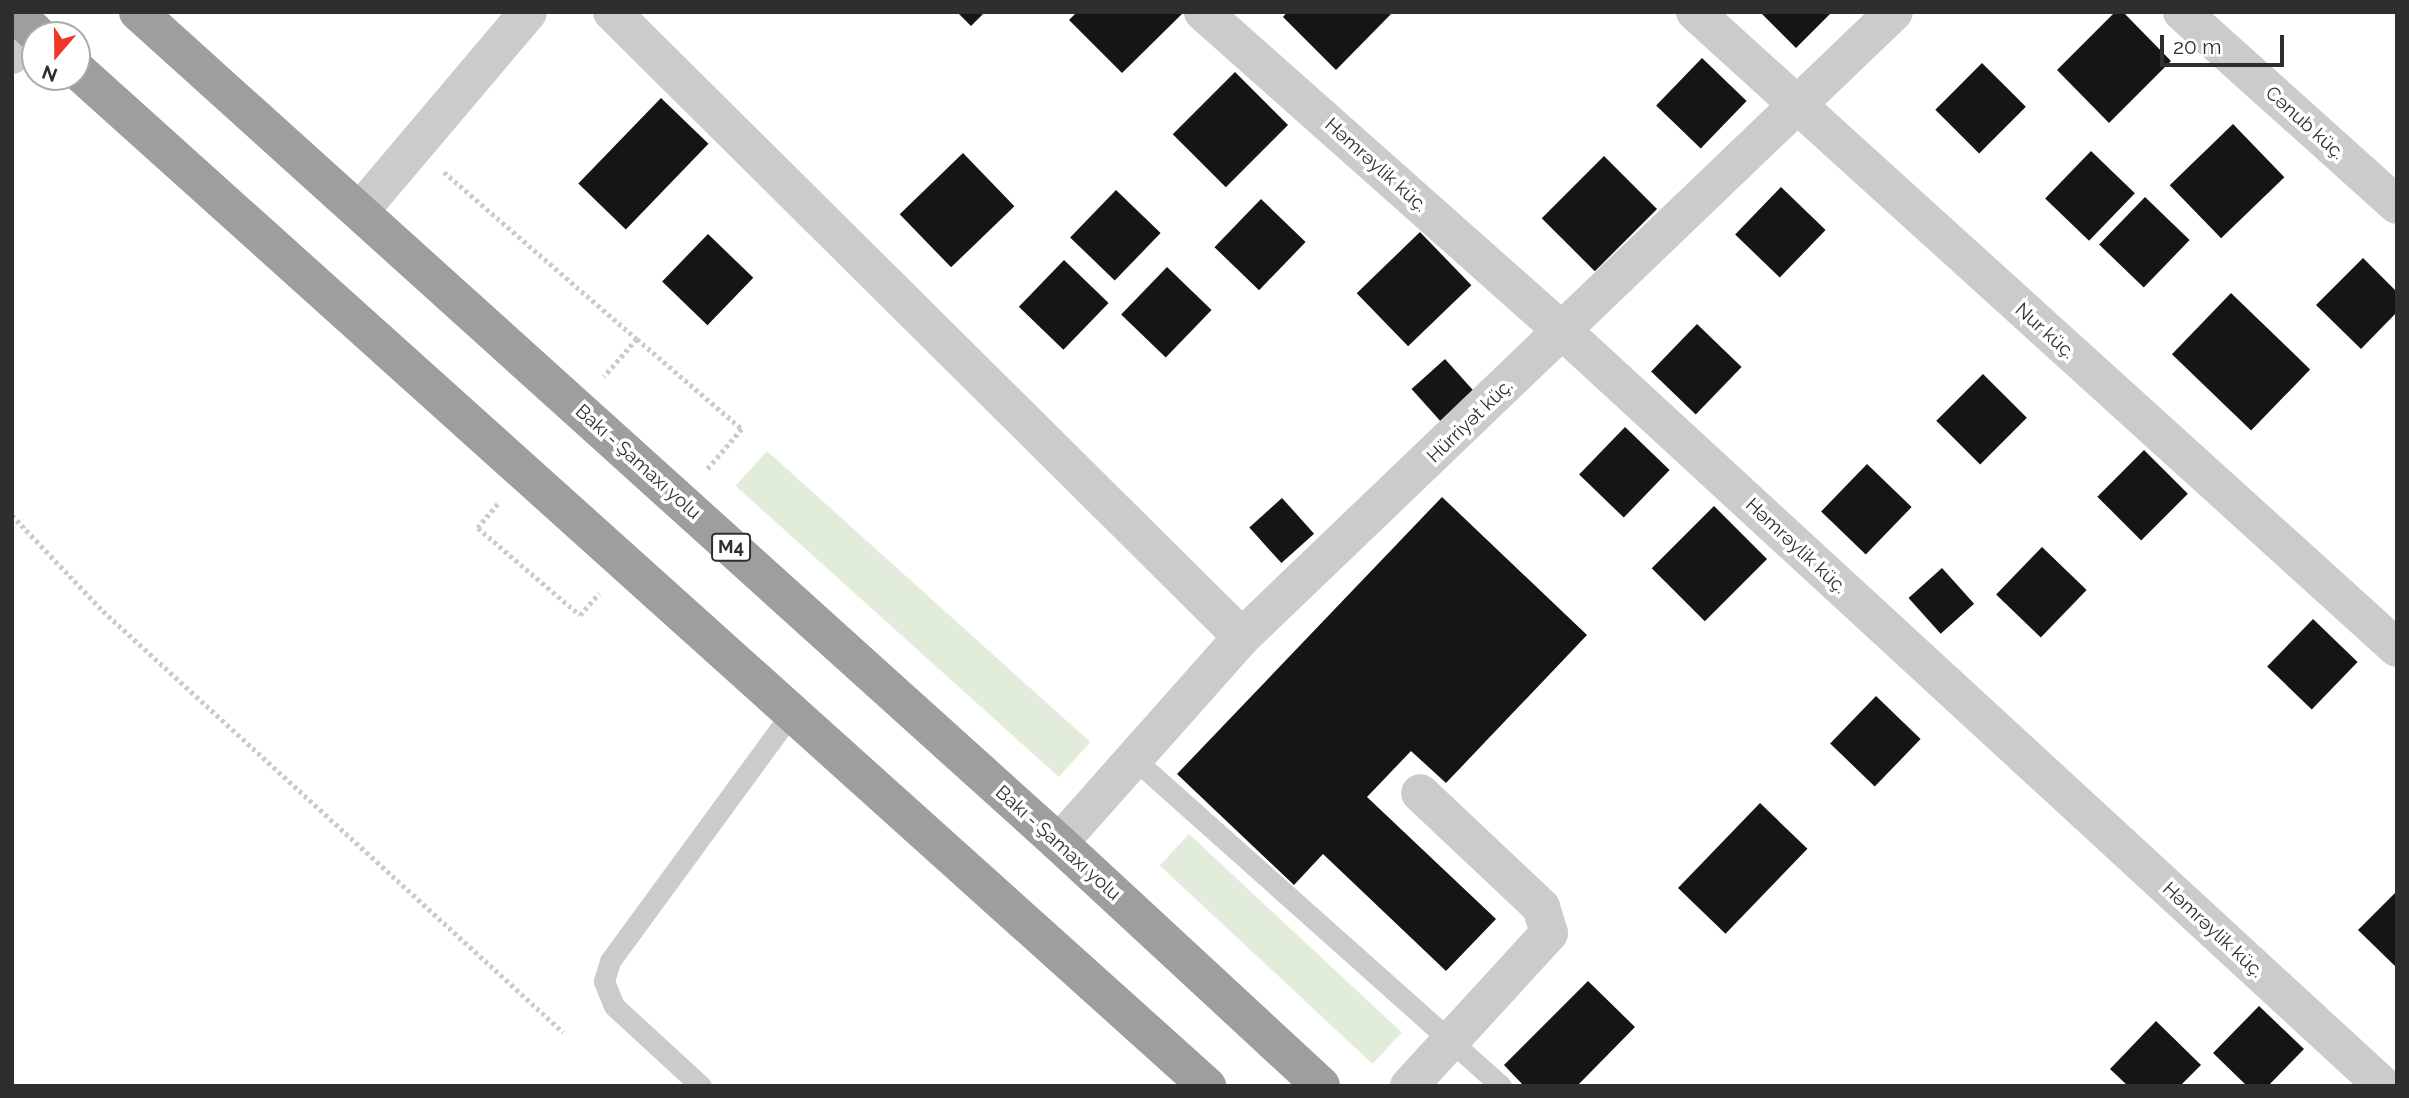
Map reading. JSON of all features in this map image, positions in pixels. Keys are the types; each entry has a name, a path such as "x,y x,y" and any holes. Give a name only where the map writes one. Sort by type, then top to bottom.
{"highway":[{"name":"Bakı - Şamaxı yolu","path":"138,12 1059,843 1321,1086"},
{"path":"91,82 794,710 1207,1086"}],"street":[{"path":"360,211 528,12"},
{"path":"612,12 1242,637"},
{"name":"Həmrəylik küç.","path":"1203,12 1564,332 2382,1086"},
{"name":"Nur küç.","path":"1695,12 2397,648"},
{"name":"Hürriyət küç.","path":"1059,843 1132,757 1242,637 1564,332 1894,12"},
{"name":"Cənub küç.","path":"2182,12 2397,205"},
{"path":"1409,1086 1549,933 1541,907 1420,793"}],"lane":[{"path":"701,1086 614,1006 604,981 610,961 794,710"},
{"path":"1132,757 1500,1086"}],"path":[{"path":"414,146 742,429"},
{"path":"577,407 638,339"},
{"path":"12,515 103,611 563,1032"},
{"path":"478,527 580,615"}],"green space":[{"path":"767,451 1090,742 1059,777 736,486"},
{"path":"1189,834 1402,1032 1372,1064 1160,865"}],"building":[{"path":"957,12 985,12 971,26"},
{"path":"1077,12 1184,12 1122,73 1069,20"},
{"path":"1287,12 1393,12 1336,70 1283,17"},
{"path":"1760,12 1832,12 1796,48"},
{"path":"2115,12 2123,12 2171,61 2109,123 2057,70"},
{"path":"1702,58 1747,101 1701,149 1656,105"},
{"path":"1982,63 2026,107 1979,154 1935,110"},
{"path":"1235,72 1288,125 1226,187 1173,134"},
{"path":"661,98 708,144 626,229 578,184"},
{"path":"2233,124 2284,177 2221,238 2170,185"},
{"path":"2091,151 2135,193 2089,241 2045,198"},
{"path":"963,153 1014,206 951,267 900,214"},
{"path":"1604,156 1657,209 1595,271 1542,218"},
{"path":"1781,187 1826,230 1780,278 1735,234"},
{"path":"1116,190 1161,233 1115,281 1070,237"},
{"path":"2145,197 2190,240 2144,288 2099,244"},
{"path":"1261,199 1306,242 1259,290 1214,247"},
{"path":"1420,232 1471,285 1408,346 1357,293"},
{"path":"708,234 753,278 707,325 662,281"},
{"path":"2363,258 2397,292 2397,312 2361,349 2316,305"},
{"path":"1064,260 1109,303 1063,350 1019,307"},
{"path":"1167,267 1212,310 1166,358 1121,314"},
{"path":"2231,293 2310,369 2251,431 2172,354"},
{"path":"1697,324 1742,367 1696,415 1651,371"},
{"path":"1445,359 1476,394 1443,424 1412,389"},
{"path":"1983,374 2027,418 1980,465 1936,421"},
{"path":"1625,427 1670,470 1624,518 1579,474"},
{"path":"2144,450 2188,494 2141,541 2097,497"},
{"path":"1867,464 1912,507 1866,555 1821,511"},
{"path":"1442,497 1587,635 1446,783 1411,751 1367,797 1496,919 1446,971 1323,854 1294,885 1177,774"},
{"path":"1282,498 1314,534 1281,563 1249,527"},
{"path":"1714,506 1767,559 1705,621 1652,568"},
{"path":"2042,547 2087,590 2041,638 1996,594"},
{"path":"1942,568 1974,604 1941,634 1909,598"},
{"path":"2313,619 2358,662 2312,710 2267,666"},
{"path":"1876,696 1921,739 1875,787 1830,743"},
{"path":"1760,803 1807,849 1726,934 1678,888"},
{"path":"2397,891 2397,968 2358,930"},
{"path":"1588,981 1635,1027 1577,1086 1524,1086 1504,1065"},
{"path":"2259,1006 2304,1049 2268,1086 2247,1086 2213,1053"},
{"path":"2156,1021 2201,1065 2180,1086 2128,1086 2110,1069"}]}
